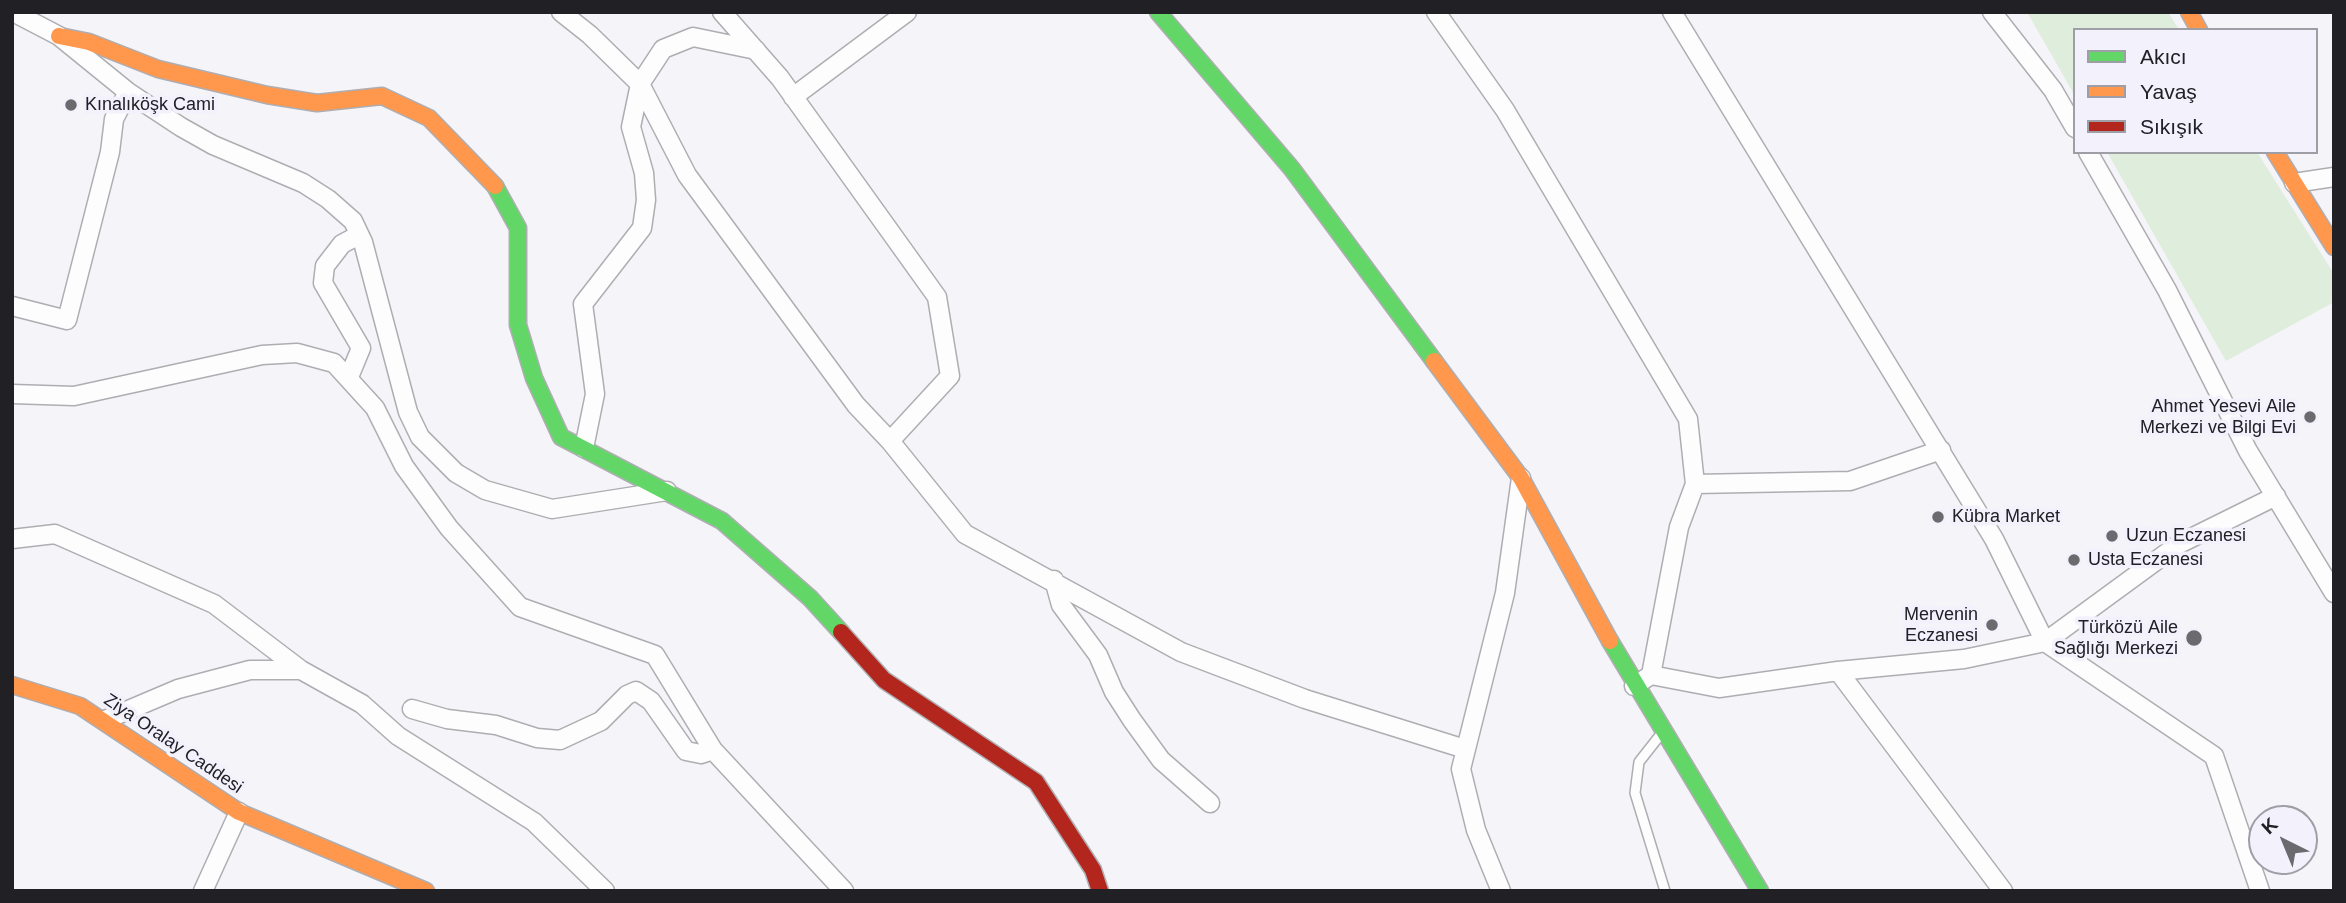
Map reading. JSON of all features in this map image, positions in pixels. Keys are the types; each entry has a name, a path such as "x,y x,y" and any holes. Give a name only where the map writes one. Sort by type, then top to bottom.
{"street":[{"path":"13,12 59,36 128,92 213,145 311,189 353,221 408,412 419,437 456,474 485,490 552,509 668,491"},
{"path":"561,12 590,35 640,84 687,175 856,405 890,441 965,534 1054,580 1181,652 1236,675 1465,749"},
{"path":"722,12 793,97 937,297 950,376 890,441"},
{"path":"793,97 907,12"},
{"path":"1158,12 1292,169 1521,478 1634,685 1760,891"},
{"path":"1436,12 1506,110 1688,419 1695,484 1679,527 1651,675"},
{"path":"1672,12 1994,539 2045,642 2214,755 2260,891"},
{"path":"1992,12 2053,90 2073,125"},
{"path":"2189,12 2198,28"},
{"path":"59,36 89,42 158,69 267,95 317,103 382,96 429,118 493,183 518,228 519,325 534,378 561,437 722,521 810,598 884,680 1036,782 1093,870 1100,891"},
{"path":"584,448 595,394 583,304 642,228 646,200 644,173 631,127 640,84 663,49 692,37 755,50"},
{"path":"12,306 66,320 110,152 114,119 128,92"},
{"path":"2089,154 2167,290 2248,452 2334,593"},
{"path":"2276,154 2334,247"},
{"path":"2294,183 2334,177"},
{"path":"349,377 361,348 323,283 325,265 342,244 359,235"},
{"path":"12,394 74,396 262,355 297,353 334,363 375,408 404,466 449,528 520,607 655,655 713,750 844,891"},
{"path":"1695,484 1850,481 1941,450"},
{"path":"1501,891 1476,830 1461,769 1504,593 1521,478"},
{"path":"1634,685 1651,675 1718,688 1838,671 1964,659 2045,642 2179,544 2276,496"},
{"path":"12,539 55,534 214,604 301,670 362,704 398,736 534,822 605,891"},
{"path":"1054,580 1061,605 1098,655 1114,692 1132,720 1161,760 1210,803"},
{"path":"106,720 178,689 250,670 301,670"},
{"path":"1838,671 2003,891"},
{"name":"Ziya Oralay Caddesi","path":"12,685 80,706 106,720 240,812 426,891"},
{"path":"412,709 447,719 496,725 537,738 560,740 601,721 627,695 636,691 651,701 686,751 701,754 713,750"},
{"path":"204,891 240,812"}],"lane":[{"path":"1662,732 1653,740 1639,762 1635,793 1665,891"}],"green space":[{"path":"2027,12 2168,12 2178,28 2073,28 2073,92"},
{"path":"2108,154 2258,154 2334,274 2334,302 2226,361"}],"traffic: fast":[{"path":"1158,12 1292,169 1434,361"},
{"path":"495,186 518,228 518,325 534,378 561,437 722,521 810,598 841,632"},
{"path":"1610,641 1760,891"}],"traffic: slow":[{"path":"2189,12 2198,28"},
{"path":"59,36 89,42 158,69 267,95 317,103 382,96 429,118 495,186"},
{"path":"2276,154 2334,247"},
{"path":"1434,361 1521,478 1610,641"},
{"path":"12,685 80,706 239,812 426,891"}],"traffic: jam":[{"path":"841,632 884,680 1036,782 1093,870 1100,891"}],"place":[{"name":"Kınalıköşk Cami","path":"71,105"},
{"name":"Ahmet Yesevi Aile Merkezi ve Bilgi Evi","path":"2310,417"},
{"name":"Kübra Market","path":"1938,517"},
{"name":"Uzun Eczanesi","path":"2112,536"},
{"name":"Usta Eczanesi","path":"2074,560"},
{"name":"Mervenin Eczanesi","path":"1992,625"},
{"name":"Türközü Aile Sağlığı Merkezi","path":"2194,638"}]}
